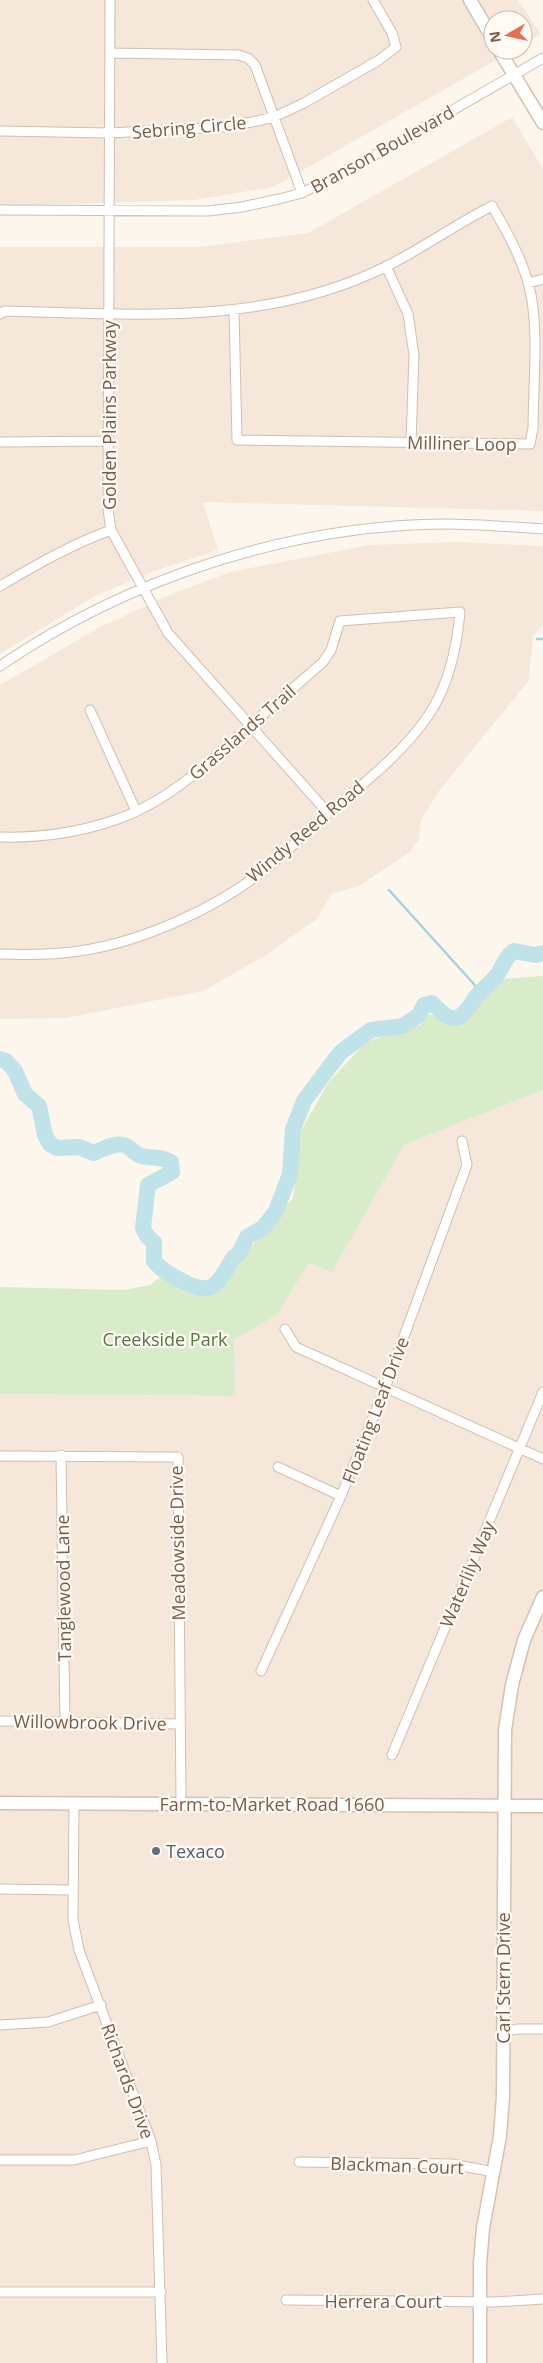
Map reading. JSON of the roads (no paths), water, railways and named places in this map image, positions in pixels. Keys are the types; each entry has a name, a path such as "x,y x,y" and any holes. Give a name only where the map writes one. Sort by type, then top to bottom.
{"street":[{"name":"Golden Plains Parkway","path":"110,0 108,508 111,530 168,633 328,813"},
{"name":"Sebring Circle","path":"0,131 110,133 221,127 274,117 304,103 379,60 396,47 392,33 373,0"},
{"path":"470,0 483,22"},
{"path":"110,53 238,55 248,58 255,65 302,193"},
{"name":"Branson Boulevard","path":"0,210 208,210 242,207 302,193 354,168 543,58"},
{"path":"506,60 543,123"},
{"name":"Milliner Loop","path":"0,314 4,311 191,314 234,310 290,301 342,284 386,266 492,206 514,244 528,283 534,328 533,428 530,444 236,440 234,310"},
{"path":"386,266 408,314 413,347 411,442"},
{"path":"528,283 543,279"},
{"path":"0,442 109,441"},
{"path":"0,666 39,639 95,608 185,572 241,553 291,541 388,527 444,524 543,529"},
{"path":"0,586 50,557 89,538 111,530"},
{"name":"Grasslands Trail","path":"0,837 20,838 81,830 113,821 161,798 197,772 323,662 331,650 340,621 460,612"},
{"name":"Windy Reed Road","path":"0,954 50,954 81,951 117,942 188,916 225,896 267,868 403,746 429,716 445,684 458,633 460,612"},
{"path":"90,710 136,811"},
{"name":"Floating Leaf Drive","path":"261,1671 341,1496 385,1388 467,1166 462,1141"},
{"path":"285,1329 296,1347 543,1459"},
{"name":"Waterlily Way","path":"392,1755 543,1392"},
{"name":"Tanglewood Lane","path":"61,1455 65,1721"},
{"name":"Meadowside Drive","path":"0,1456 178,1457 181,1802"},
{"path":"278,1467 341,1496"},
{"name":"Carl Stern Drive","path":"480,2363 480,2264 483,2228 500,2136 503,2096 505,1730 512,1685 524,1640 543,1597"},
{"name":"Willowbrook Drive","path":"0,1720 180,1724"},
{"name":"Farm-to-Market Road 1660","path":"0,1803 181,1802 543,1806"},
{"name":"Richards Drive","path":"74,1803 73,1920 79,1950 151,2141 158,2189 162,2363"},
{"path":"0,1890 72,1890"},
{"path":"0,2025 48,2022 101,2005"},
{"path":"502,2032 518,2029 543,2029"},
{"path":"0,2160 74,2160 151,2141"},
{"name":"Blackman Court","path":"299,2162 452,2164 494,2172"},
{"path":"0,2292 161,2292"},
{"name":"Herrera Court","path":"286,2300 480,2302 543,2299"}],"waterway":[{"path":"537,639 543,639"},
{"path":"389,890 481,992"},
{"path":"0,1059 6,1061 15,1071 25,1094 39,1106 45,1135 50,1144 57,1148 79,1147 94,1153 120,1144 141,1156 159,1158 171,1162 172,1172 148,1185 143,1228 147,1236 154,1242 154,1261 160,1268 193,1286 209,1288 215,1285 234,1257 238,1255 247,1237 263,1228 276,1211 290,1174 293,1129 304,1101 341,1052 371,1030 403,1026 419,1015 424,1005 432,1003 451,1018 460,1016 496,976 511,953 514,951 535,955 543,953"}],"place":[{"name":"Texaco","path":"156,1851"}],"park label":[{"name":"Creekside Park","path":"165,1339"}]}
